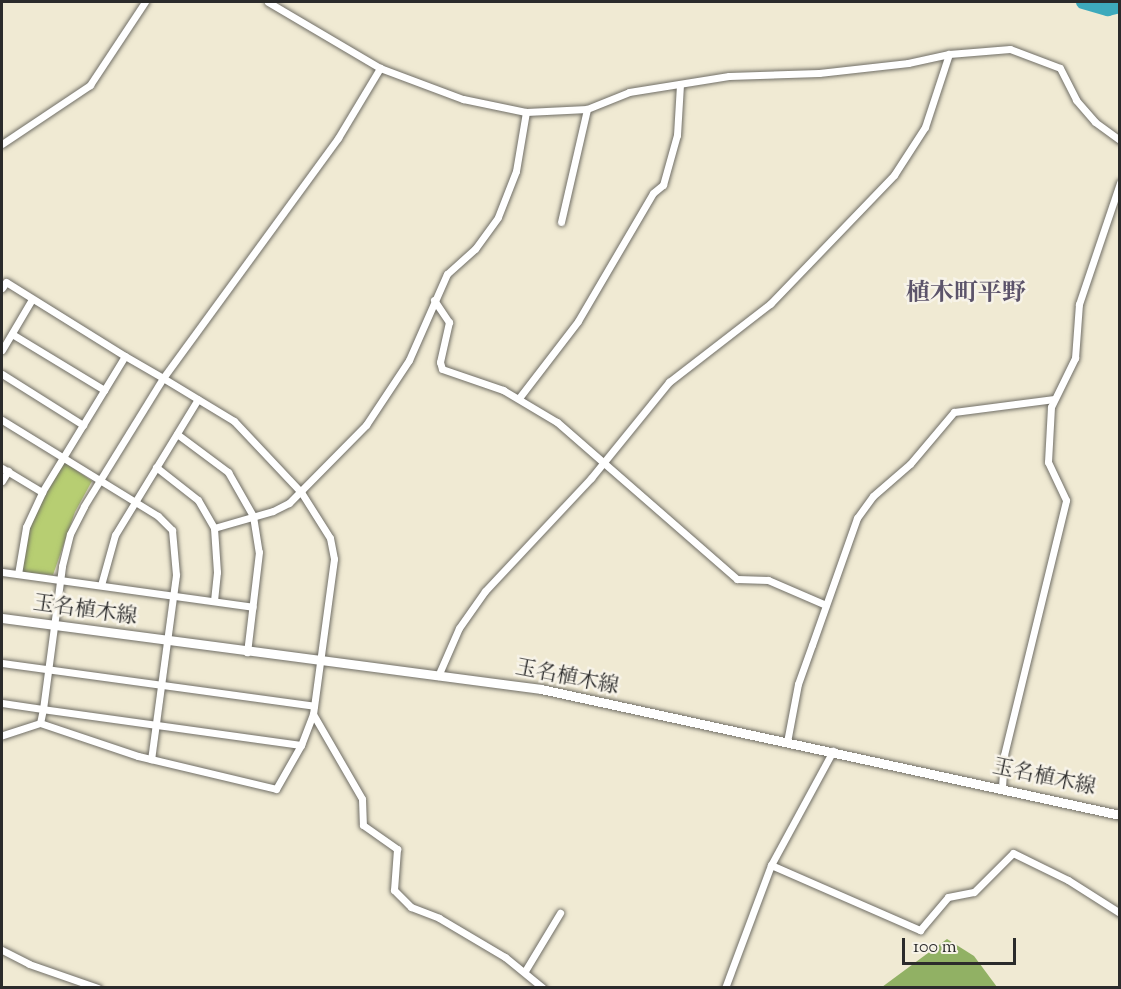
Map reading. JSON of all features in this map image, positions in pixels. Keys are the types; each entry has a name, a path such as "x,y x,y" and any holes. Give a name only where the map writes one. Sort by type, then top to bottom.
{"main road":[{"name":"玉名植木線","path":"2,618 320,663 541,689 1002,787 1119,815"}],"street":[{"path":"2,144 90,85 145,2"},
{"path":"268,2 380,69 464,99 526,112 587,109 629,92 729,76 819,73 908,63 949,54 1010,49 1060,68 1076,100 1095,122 1119,140"},
{"path":"438,676 455,636 485,591 604,463 669,382 770,304 894,175 925,127 949,54"},
{"path":"40,723 60,580 70,534 163,378 338,138 380,69"},
{"path":"519,398 578,321 653,193 663,185 677,135 680,84"},
{"path":"561,222 587,109"},
{"path":"214,528 273,511 301,492 366,425 394,386 424,333 434,300 447,274 475,249 498,217 516,171 526,112"},
{"path":"1002,787 1004,755 1066,500 1048,462 1054,399 1075,358 1079,304 1119,183"},
{"path":"2,288 6,282 234,421 301,492 330,537 334,559 313,710 301,745 276,789 151,759 40,723 2,735"},
{"path":"2,350 33,299"},
{"path":"434,300 449,322 442,369 519,398 557,422 737,579 768,580 826,605"},
{"path":"12,334 104,390"},
{"path":"18,574 26,527 42,492 125,356"},
{"path":"2,374 84,425"},
{"path":"101,585 115,535 198,399"},
{"path":"788,742 798,684 857,518 873,496 910,464 954,412 1054,399"},
{"path":"2,420 136,501 172,530 177,551 173,595 151,759"},
{"path":"177,434 218,461 238,485 253,516 259,552 247,652"},
{"path":"156,467 198,500 214,528 217,566 213,601"},
{"path":"2,481 5,470 42,492"},
{"path":"2,572 253,607"},
{"path":"2,663 161,685 313,710"},
{"path":"2,703 301,745"},
{"path":"313,710 362,799 363,825 397,849 394,890 411,907 439,918 525,971 543,987"},
{"path":"725,987 771,866 833,751"},
{"path":"771,866 920,930 948,897 974,892 1013,853 1068,880 1119,913"},
{"path":"525,971 560,913"},
{"path":"2,950 29,964 98,987"}],"green space":[{"path":"64,462 92,481 75,512 53,575 22,572 29,525"},
{"path":"947,939 974,956 997,987 882,987"}],"waterway":[{"path":"1083,2 1108,9 1120,6"}],"district":[{"name":"植木町平野","path":"966,295"}]}
